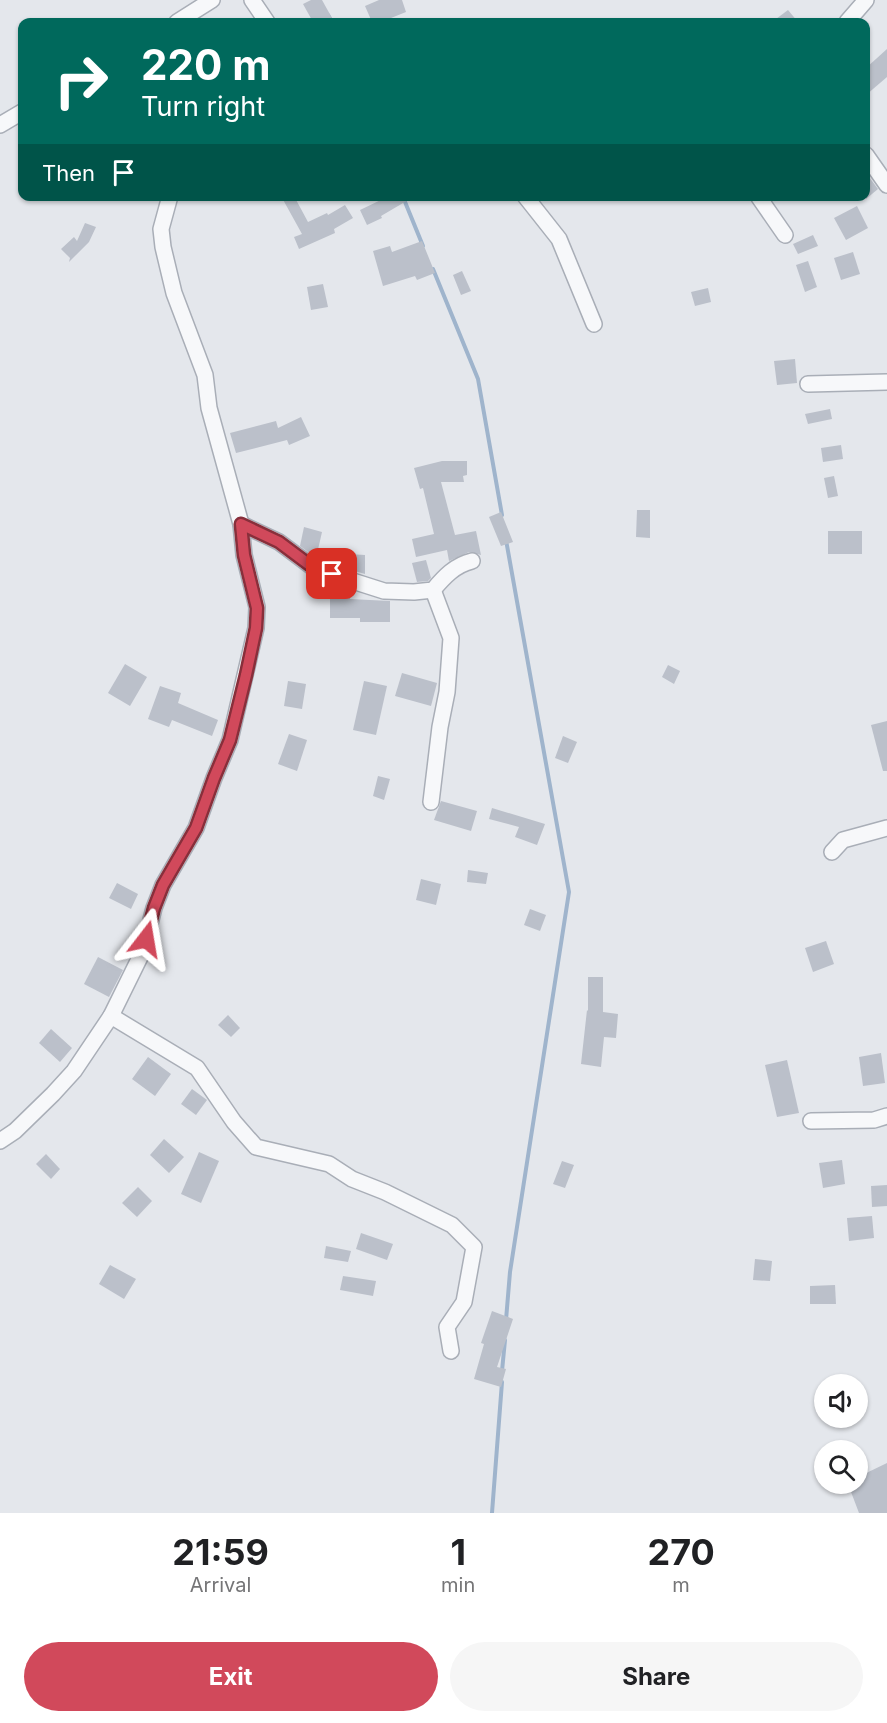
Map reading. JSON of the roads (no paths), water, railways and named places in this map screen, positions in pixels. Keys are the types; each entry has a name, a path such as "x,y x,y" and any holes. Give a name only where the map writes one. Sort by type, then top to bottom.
{"street":[{"path":"184,18 213,0"},
{"path":"252,0 264,18"},
{"path":"850,18 866,0"},
{"path":"0,125 18,114"},
{"path":"870,161 887,186"},
{"path":"0,1141 15,1131 74,1071 111,1017 143,951 154,908 163,885 196,828 230,740 256,628 257,608 244,555 241,524 209,408 205,375 174,292 160,229 168,201"},
{"path":"529,201 559,238 594,324"},
{"path":"761,201 784,235"},
{"path":"808,384 887,382"},
{"path":"241,524 279,542 315,569 384,591 433,590 443,578 461,564 472,561"},
{"path":"431,802 440,727 447,692 451,638 433,590"},
{"path":"832,852 843,840 887,828"},
{"path":"111,1017 197,1068 234,1122 256,1148 328,1164 352,1179 385,1192 452,1225 474,1247 464,1302 447,1327 451,1351"},
{"path":"811,1121 874,1120 887,1116"}],"waterway":[{"path":"405,201 423,246"},
{"path":"433,269 478,379 502,515"},
{"path":"506,540 569,892 510,1272 506,1320"},
{"path":"502,1371 505,1340"},
{"path":"492,1513 502,1382"}]}
